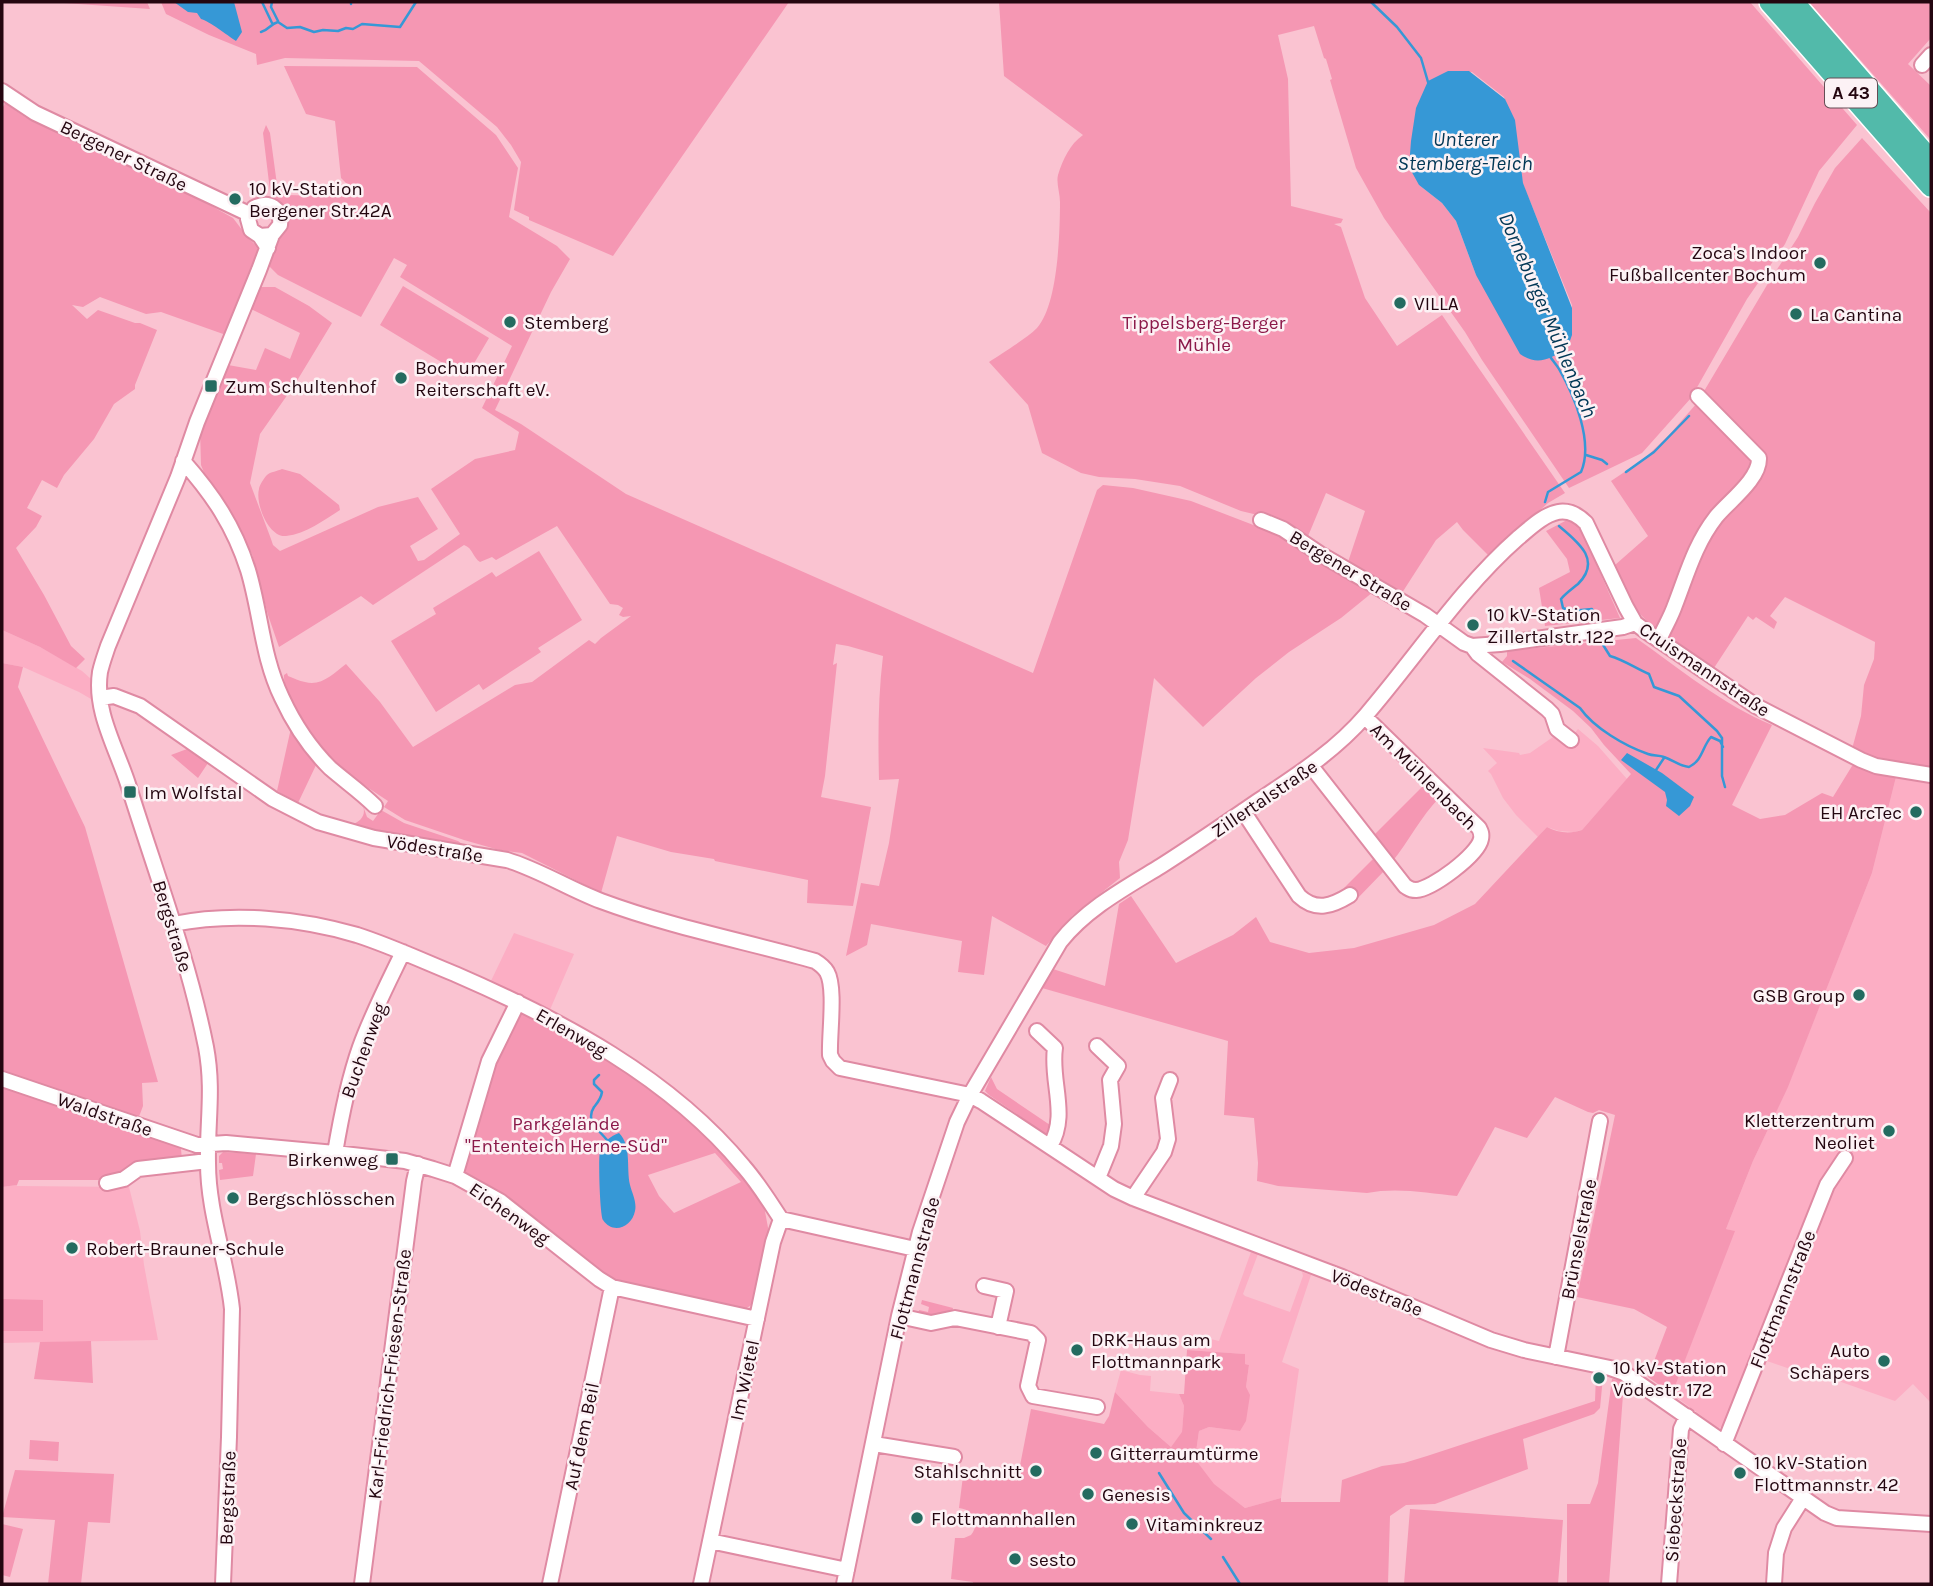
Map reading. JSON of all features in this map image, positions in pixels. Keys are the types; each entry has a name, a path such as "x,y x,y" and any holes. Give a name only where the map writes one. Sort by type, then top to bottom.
{"highway":[{"name":"A 43","path":"1770,2 1931,186"},
{"name":"A 43","path":"1793,2 1931,161"}],"street":[{"name":"Bergener Straße","path":"2,91 35,113 249,214"},
{"path":"100,698 100,674 108,646 225,354 267,239 280,225 281,218 277,210 261,204 249,214 248,224 251,230 267,239"},
{"path":"1659,640 1700,541 1716,518 1748,484 1760,465 1759,458 1698,396"},
{"path":"183,461 218,503 239,544 254,593 266,654 291,716 316,752 375,806"},
{"name":"Zillertalstraße","path":"970,1095 1037,978 1067,933 1085,916 1120,891 1191,847 1311,765 1344,739 1492,561 1528,529 1549,515 1558,512 1572,513"},
{"name":"Cruismannstraße","path":"1572,513 1586,523 1635,622 1659,640 1756,706 1861,760 1876,766 1931,775"},
{"name":"Bergener Straße","path":"1261,520 1283,529 1440,625"},
{"path":"1440,625 1472,646 1596,631 1623,627 1635,622"},
{"path":"1472,646 1478,654 1547,709 1552,714 1557,729 1571,740"},
{"name":"Vödestraße","path":"100,698 114,696 140,706 273,799 318,822 374,838 507,860 599,900 640,914 815,961 826,970 831,983 831,1058 845,1070 970,1095 1114,1189 1133,1198 1342,1277 1491,1340 1624,1373 1687,1416"},
{"name":"Bergstraße","path":"100,698 103,715 173,924 199,1017 210,1071 208,1161 214,1214 232,1309 223,1584"},
{"name":"Am Mühlenbach","path":"1311,765 1405,886 1416,890 1427,887 1457,868 1480,843 1482,835 1479,828 1365,717"},
{"path":"1244,811 1305,902 1313,906 1327,906 1350,895"},
{"name":"Erlenweg","path":"173,924 208,918 277,920 338,930 403,952 518,1002 604,1050 669,1095 708,1129 743,1165 781,1219"},
{"name":"Buchenweg","path":"335,1153 344,1104 361,1044 403,952"},
{"path":"455,1176 489,1061 518,1002"},
{"path":"1037,1031 1055,1048 1059,1119 1057,1132 1050,1146"},
{"path":"1097,1046 1118,1066 1110,1080 1114,1124 1111,1146 1098,1178"},
{"name":"Waldstraße","path":"2,1079 197,1145 208,1145"},
{"path":"1133,1198 1164,1152 1168,1139 1163,1098 1170,1080"},
{"name":"Flottmannstraße","path":"846,1577 915,1249 957,1122 970,1095"},
{"name":"Brünselstraße","path":"1556,1357 1600,1121"},
{"name":"Eichenweg","path":"208,1145 226,1143 392,1159 418,1164 455,1176 500,1201 612,1287 757,1319"},
{"name":"Flottmannstraße","path":"1724,1444 1827,1185 1845,1158"},
{"path":"107,1184 124,1180 138,1169 208,1161"},
{"name":"Karl-Friedrich-Friesen-Straße","path":"362,1584 418,1164"},
{"path":"781,1219 915,1249"},
{"name":"Im Wietel","path":"701,1584 773,1242 781,1219"},
{"path":"984,1286 1006,1291 998,1327"},
{"name":"Auf dem Beil","path":"550,1584 612,1287"},
{"path":"900,1316 931,1323 955,1318 1031,1333 1038,1340 1028,1386 1033,1396 1097,1407"},
{"path":"1687,1416 1825,1513 1837,1518 1931,1524"},
{"name":"Siebeckstraße","path":"1669,1584 1681,1429 1687,1416"},
{"path":"874,1444 954,1457"},
{"path":"1774,1584 1776,1553 1784,1528 1803,1498"},
{"path":"710,1541 846,1577"}],"shaded area":[{"path":"2,630 40,647 82,671 91,679 91,699 23,667 2,663"},
{"path":"1578,729 1598,746 1627,779 1582,830 1559,831 1547,827 1538,837 1503,798 1488,771 1497,763 1483,748 1520,755 1530,753 1553,737 1565,745"},
{"path":"1896,777 1931,782 1931,1403 1913,1384 1895,1401 1827,1377 1824,1381 1767,1361 1738,1432 1726,1426 1718,1428 1672,1394 1734,1231 1726,1229 1753,1161 1788,1086 1872,873"},
{"path":"514,933 574,954 549,1012 490,983"},
{"name":"Robert-Brauner-Schule","path":"2,1187 129,1187 140,1231 158,1340 2,1343"},
{"path":"1251,1252 1258,1254 1243,1294 1245,1296 1290,1312 1303,1276 1302,1272 1311,1275 1282,1362 1299,1369 1281,1498 1245,1508 1213,1484 1195,1459 1199,1431 1209,1427 1240,1431 1249,1365 1245,1364 1245,1354 1187,1350 1189,1334 1219,1341"},
{"path":"1121,1370 1151,1376 1150,1391 1179,1394 1184,1406 1182,1433 1171,1447 1115,1392"}],"green space":[{"path":"50,2 147,2 150,9 64,3"},
{"path":"161,2 789,2 613,256 529,220 529,217 514,210 521,162 511,145 497,127 419,61 285,58 257,65 256,54 166,14"},
{"name":"Tippelsberg-Berger Mühle","path":"999,2 1750,2 1857,125 1819,171 1785,244 1747,299 1691,398 1642,453 1569,488 1465,332 1384,218 1356,168 1330,80 1332,79 1314,26 1278,35 1288,79 1291,206 1343,219 1341,223 1334,224 1341,227 1365,298 1397,346 1442,315 1565,493 1548,503 1489,556 1457,522 1436,540 1400,596 1347,565 1365,511 1326,493 1306,541 1262,516 1241,511 1180,486 1081,473 1042,453 1028,405 989,362 1037,328 1044,317 1054,286 1058,249 1058,175 1068,152 1083,135 1004,76","holes":["1448,71 1472,72 1504,97 1513,121 1523,184 1572,305 1572,335 1476,275 1456,221 1442,203 1419,185"]},
{"path":"1809,2 1931,2 1931,38 1908,64 1931,86 1931,140"},
{"path":"284,66 417,67 496,135 518,168 509,217 557,246 570,259 551,292 495,410 521,424 626,494 1033,673 1097,490 1103,485 1133,488 1191,501 1269,531 1373,592 1256,678 1203,727 1154,678 1128,840 1119,862 1120,878 1072,916 1046,946 992,916 984,975 958,972 962,941 871,924 867,945 846,956 861,883 879,886 899,779 879,780 883,656 848,646 836,644 833,665 837,663 821,797 871,807 853,906 807,903 808,880 671,852 617,836 601,893 522,853 499,850 405,820 384,807 388,801 349,774 328,754 294,704 284,675 287,673 288,676 301,681 316,683 346,664 380,702 413,747 515,685 532,682 589,640 595,644 631,616 619,615 623,608 610,604 557,526 496,560 492,557 480,562 464,545 373,605 361,596 279,647 252,554 209,485 201,465 200,430 228,365 256,370 265,348 290,359 300,333 251,309 259,287 275,287 332,323 295,384 260,434 250,483 273,545 280,551 378,507 418,497 438,529 410,546 418,561 424,560 460,534 431,489 475,459 515,450 519,432 482,408 512,346 400,277 407,265 394,258 361,317 278,275 268,265 287,215 271,199 263,133 266,125 270,133 278,192 287,195 360,197 341,178 335,121 306,114"},
{"path":"5,103 25,117 190,194 233,218 259,248 226,335 161,312 146,314 100,297 83,307 72,305 87,319 98,310 157,330 135,389 114,404 94,439 64,475 57,488 42,480 27,508 42,516 36,527 16,548 71,646 85,659 76,668 40,647 2,630 2,109"},
{"path":"1862,138 1931,213 1931,769 1874,759 1852,749 1861,716 1864,685 1874,659 1875,642 1785,597 1770,616 1777,622 1774,629 1756,617 1753,620 1748,616 1714,668 1669,637 1667,632 1679,609 1691,564 1711,533 1738,503 1731,495 1696,541 1661,627 1657,628 1649,623 1636,608 1615,565 1648,536 1611,481 1644,459 1697,403 1798,237 1835,168"},
{"path":"403,286 489,338 466,377 380,325"},
{"path":"282,469 300,474 339,505 340,510 301,533 286,536 274,532 261,511 258,495 267,475"},
{"path":"1569,519 1579,525 1620,618 1545,626 1539,588 1570,572 1567,559 1546,531"},
{"path":"539,551 582,620 538,648 541,652 483,690 479,684 436,712 391,641 436,614 433,608 492,572 496,577"},
{"path":"1636,638 1719,697 1772,725 1732,805 1760,819 1785,815 1822,793 1833,797 1852,766 1858,765 1896,777 1872,873 1788,1087 1753,1161 1726,1229 1735,1231 1672,1394 1648,1377 1667,1327 1634,1309 1577,1297 1615,1115 1599,1110 1588,1112 1555,1097 1527,1138 1495,1127 1457,1196 1412,1191 1367,1193 1278,1186 1257,1181 1254,1118 1224,1115 1228,1041 1042,988 1053,969 1105,986 1119,904 1131,896 1176,963 1233,935 1256,917 1270,942 1309,953 1354,948 1434,925 1475,904 1547,827 1564,832 1582,830 1631,774 1573,711 1502,662 1507,651"},
{"path":"2,663 23,667 18,687 85,827 158,1082 142,1083 143,1106 137,1122 2,1075"},
{"path":"291,728 317,763 298,803 277,791"},
{"path":"187,749 208,763 198,778 171,755"},
{"path":"1426,783 1440,797 1392,862 1372,837"},
{"path":"363,807 367,817 373,821 381,810 404,823 458,841 465,846 351,825 362,817"},
{"path":"1375,857 1385,870 1355,901 1344,888"},
{"name":"Parkgelände \"Ententeich Herne-Süd\"","path":"523,1013 577,1039 663,1095 735,1164 764,1206 769,1233 754,1303 744,1310 626,1286 603,1276 464,1174 462,1169 487,1076 519,1014","holes":["715,1153 741,1182 674,1213 659,1196 648,1175"]},
{"path":"991,1077 997,1089 1054,1126 1050,1134 1047,1135 989,1095 985,1091"},
{"path":"2,1084 176,1145 181,1149 182,1160 127,1170 103,1180 19,1180 17,1185 2,1187"},
{"path":"223,1152 256,1154 253,1176 220,1180 219,1170 223,1169 219,1156"},
{"path":"2,1299 43,1300 43,1331 2,1331"},
{"path":"922,1300 953,1308 952,1313 933,1317 918,1315 919,1310 928,1312 929,1307 921,1304"},
{"path":"91,1341 93,1383 34,1379 40,1342"},
{"path":"1187,1350 1245,1354 1245,1364 1249,1365 1246,1387 1250,1395 1246,1421 1240,1431 1209,1427 1199,1431 1195,1459 1214,1484 1245,1508 1281,1498 1281,1502 1340,1502 1342,1480 1382,1466 1427,1456 1595,1401 1596,1375 1603,1377 1600,1408 1594,1414 1523,1439 1528,1469 1435,1504 1406,1505 1390,1516 1388,1584 973,1584 951,1579 955,1538 971,1535 976,1521 969,1511 959,1508 963,1476 966,1474 1017,1481 1031,1409 1104,1424 1109,1416 1115,1392 1171,1447 1182,1432 1184,1406 1179,1394 1184,1394"},
{"path":"1612,1379 1624,1381 1609,1584 1567,1584 1567,1504 1590,1504 1598,1483"},
{"path":"30,1440 59,1442 58,1461 29,1459"},
{"path":"15,1470 114,1474 110,1523 88,1522 81,1584 48,1584 55,1520 2,1517"},
{"path":"1410,1509 1563,1520 1558,1584 1404,1584"},
{"path":"2,1524 23,1529 10,1577 2,1575"}],"water":[{"path":"174,2 234,2 242,32 236,41 201,19 197,13 188,12"},
{"name":"Unterer Stemberg-Teich","path":"1448,71 1469,71 1505,99 1515,120 1523,183 1572,308 1572,335 1567,349 1549,358 1538,361 1520,354 1476,275 1456,221 1442,203 1419,185 1409,167 1416,108 1428,81"},
{"path":"1627,753 1662,773 1694,797 1690,806 1679,816 1666,806 1665,792 1621,760"},
{"path":"619,1133 626,1144 635,1208 630,1221 617,1228 607,1225 603,1220 599,1164 603,1145"}],"waterway":[{"path":"262,2 272,23"},
{"path":"272,2 271,7 278,21"},
{"path":"261,32 278,22 287,28 300,27 314,32 353,29 362,24 400,27 416,2"},
{"name":"Dorneburger Mühlenbach","path":"1371,2 1397,27 1421,58 1428,82"},
{"name":"Dorneburger Mühlenbach","path":"1545,502 1548,492 1581,472 1585,447 1576,405 1558,367 1549,355"},
{"path":"1626,472 1654,452 1689,416"},
{"path":"1586,455 1607,464"},
{"name":"Dorneburger Mühlenbach","path":"1559,526 1580,545 1588,559 1585,575 1561,599 1563,608 1571,611 1592,609 1598,620"},
{"path":"1600,640 1610,656 1649,674 1654,687 1679,696 1717,731 1722,738 1722,776 1725,787"},
{"path":"1513,661 1580,708 1602,729 1639,751 1689,767 1700,757 1711,737 1720,741 1723,747"},
{"path":"1656,770 1664,758"},
{"path":"599,1075 594,1084 602,1094 591,1117 594,1125 607,1140"},
{"path":"1159,1473 1184,1513 1211,1539"},
{"path":"1223,1557 1240,1584"}],"place":[{"name":"10 kV-Station Bergener Str.42A","path":"235,199"},
{"name":"Zoca's Indoor Fußballcenter Bochum","path":"1820,263"},
{"name":"VILLA","path":"1400,303"},
{"name":"La Cantina","path":"1796,314"},
{"name":"Stemberg","path":"510,322"},
{"name":"Bochumer Reiterschaft eV.","path":"401,378"},
{"name":"Zum Schultenhof","path":"211,386"},
{"name":"10 kV-Station Zillertalstr. 122","path":"1473,625"},
{"name":"Im Wolfstal","path":"130,792"},
{"name":"EH ArcTec","path":"1916,812"},
{"name":"GSB Group","path":"1859,995"},
{"name":"Kletterzentrum Neoliet","path":"1889,1131"},
{"name":"Birkenweg","path":"392,1159"},
{"name":"Bergschlösschen","path":"233,1198"},
{"name":"Robert-Brauner-Schule","path":"72,1248"},
{"name":"DRK-Haus am Flottmannpark","path":"1077,1350"},
{"name":"Auto Schäpers","path":"1884,1361"},
{"name":"10 kV-Station Vödestr. 172","path":"1599,1378"},
{"name":"Gitterraumtürme","path":"1096,1453"},
{"name":"Stahlschnitt","path":"1036,1471"},
{"name":"10 kV-Station Flottmannstr. 42","path":"1740,1473"},
{"name":"Genesis","path":"1088,1494"},
{"name":"Flottmannhallen","path":"917,1518"},
{"name":"Vitaminkreuz","path":"1132,1524"},
{"name":"sesto","path":"1015,1559"}]}
